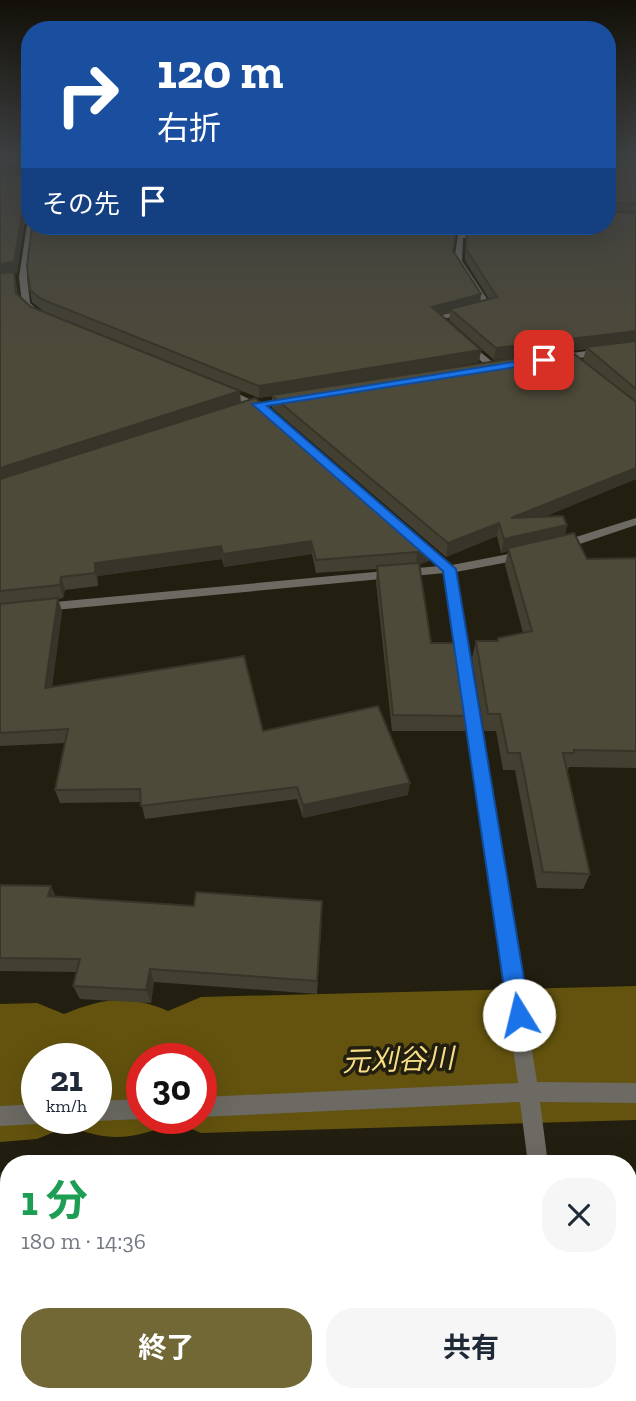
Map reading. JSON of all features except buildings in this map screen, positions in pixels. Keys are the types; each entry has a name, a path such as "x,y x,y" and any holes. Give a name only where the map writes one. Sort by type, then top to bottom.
{"street":[{"path":"28,235 17,278 26,304 50,320"},
{"path":"492,366 437,318 489,308 458,261 460,236 495,238"},
{"path":"544,360 636,347"},
{"path":"570,357 579,364"},
{"path":"478,368 505,364"},
{"path":"208,384 258,404 277,421"},
{"path":"245,409 272,402"},
{"path":"28,609 450,569 541,552 636,521"},
{"path":"402,528 450,569 519,1015 537,1155"},
{"path":"217,1106 529,1089 636,1093"},
{"path":"0,1116 21,1115"}],"waterway":[{"name":"元刈谷川","path":"217,1065 636,1053"},
{"name":"元刈谷川","path":"112,1069 126,1068"},
{"name":"元刈谷川","path":"0,1073 21,1072"}],"route":[{"path":"519,1015 450,569 258,404 544,360"}]}
